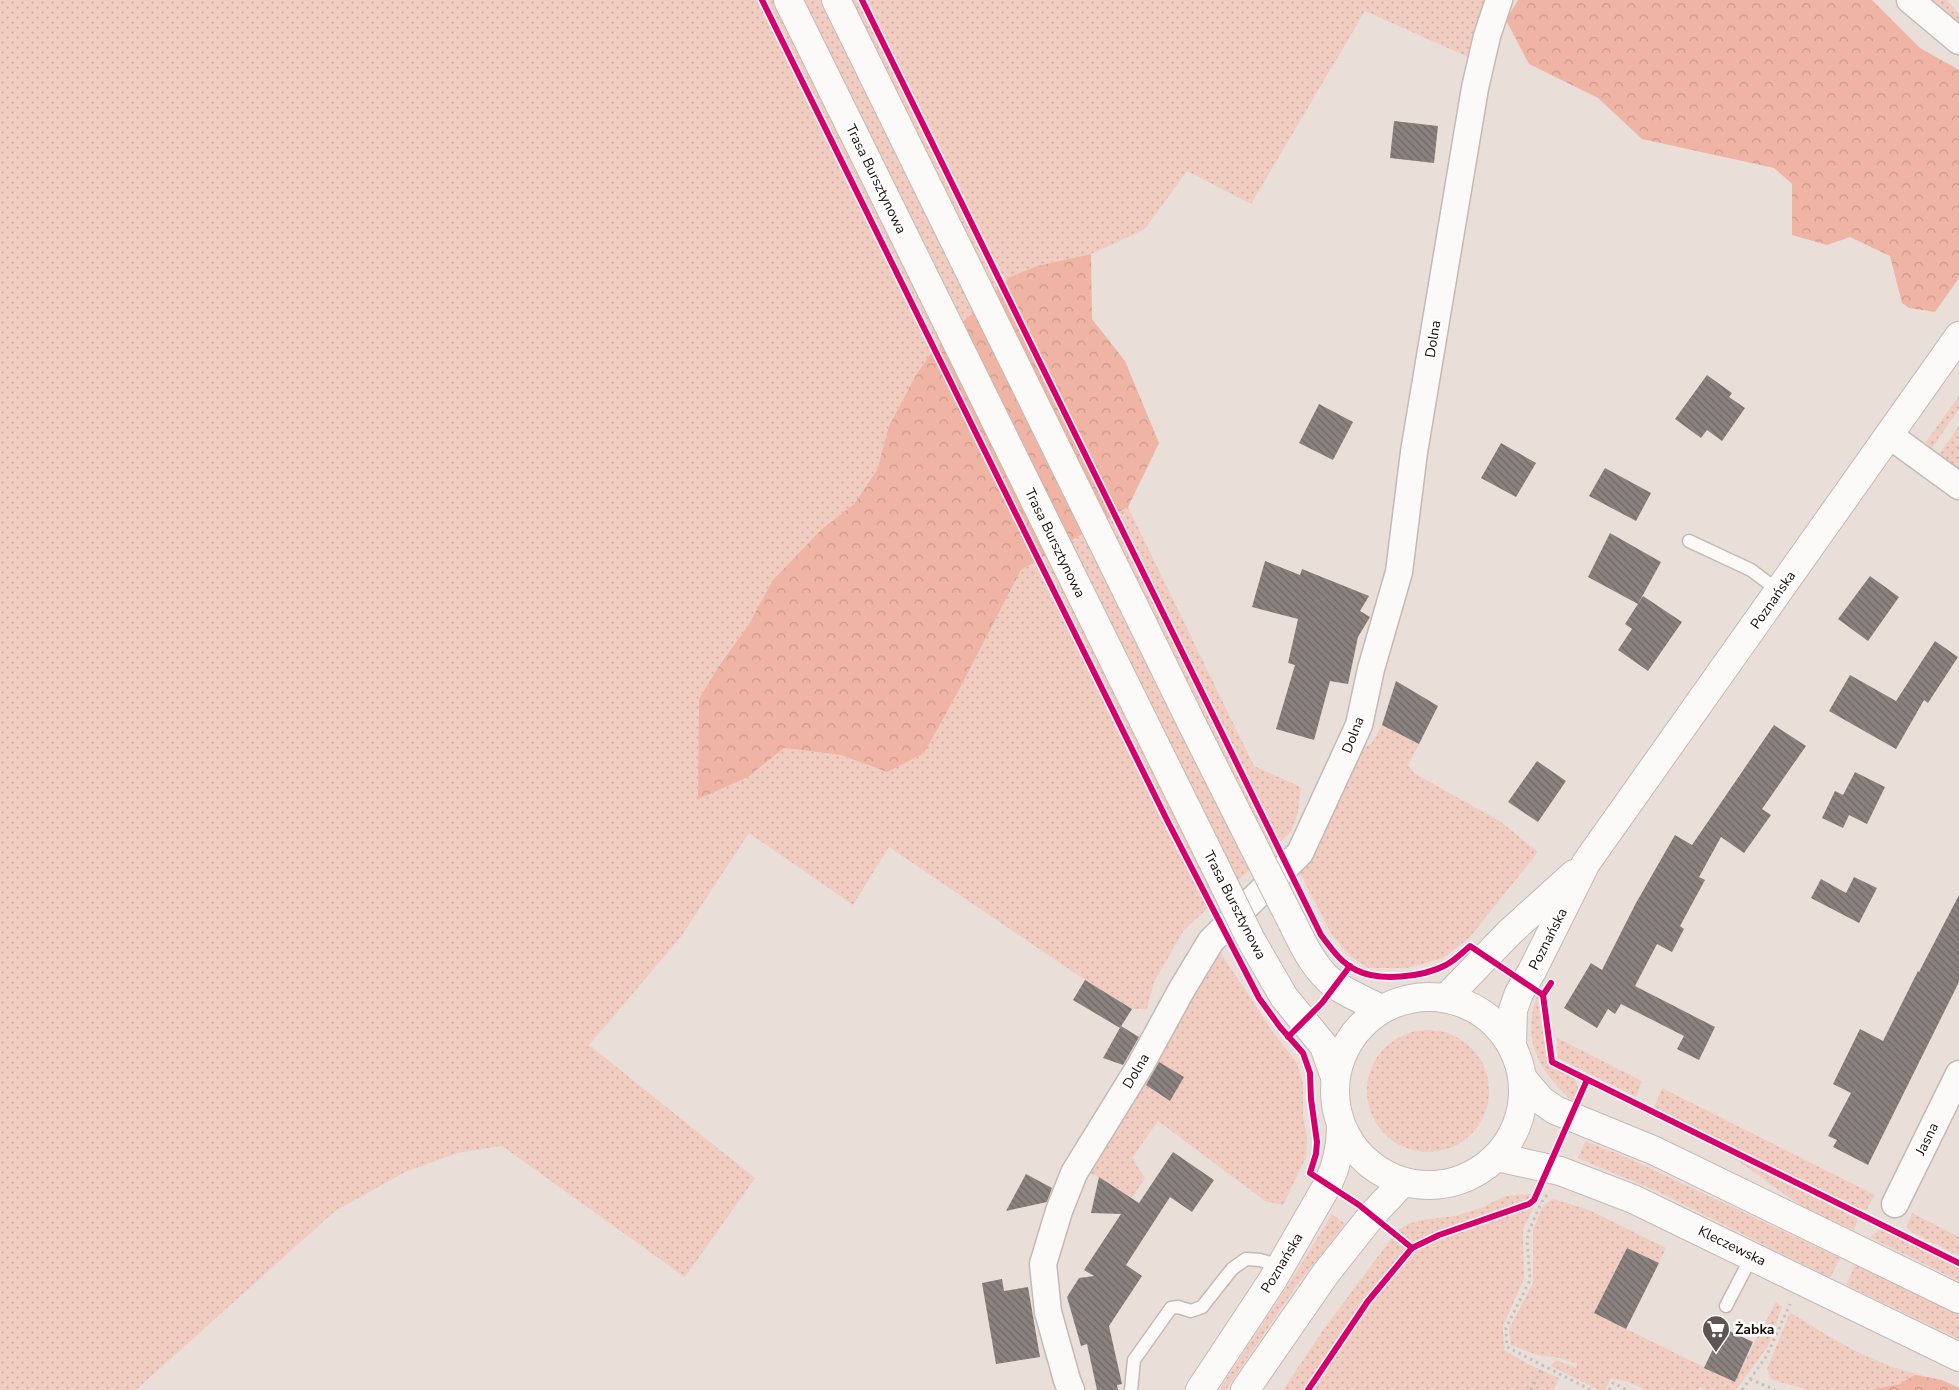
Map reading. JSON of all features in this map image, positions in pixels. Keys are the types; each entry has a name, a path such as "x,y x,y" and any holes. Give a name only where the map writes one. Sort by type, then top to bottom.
{"main road":[{"name":"Trasa Bursztynowa","path":"788,0 1251,940 1284,997 1324,1046 1335,1077"},
{"path":"836,0 1184,708 1306,950 1327,978 1381,1009"},
{"name":"Poznańska","path":"1512,1046 1513,1010 1519,993 1586,863 1959,336"},
{"name":"Poznańska","path":"1447,998 1510,932 1586,863"},
{"path":"1413,997 1447,998 1470,1006 1492,1020 1503,1032 1519,1062 1523,1079 1521,1112 1507,1144 1496,1157 1469,1176 1453,1182 1436,1185 1419,1185 1403,1182 1373,1167 1360,1156 1349,1142 1341,1127 1334,1094 1339,1060 1346,1045 1367,1018 1381,1009 1413,997"},
{"path":"1523,1079 1541,1100 1555,1110 1654,1151 1959,1299"},
{"name":"Poznańska","path":"1200,1390 1281,1266 1335,1169 1341,1149 1341,1127"},
{"name":"Kleczewska","path":"1496,1157 1560,1171 1624,1196 1959,1357"},
{"path":"1245,1390 1326,1273 1372,1215 1403,1182"}],"street":[{"name":"Dolna","path":"1071,1390 1048,1312 1043,1264 1059,1211 1074,1173 1140,1066 1182,989 1211,941 1300,853 1359,725 1371,669 1399,572 1414,452 1475,88 1487,36 1499,0"},
{"path":"1910,0 1959,41"},
{"path":"1889,435 1959,486"},
{"name":"Jasna","path":"1895,1204 1959,1074"}],"lane":[{"path":"1690,542 1751,570 1779,591"},
{"path":"1726,1306 1752,1256"},
{"path":"1131,1390 1134,1360 1171,1308 1178,1307 1191,1311 1202,1307 1232,1269 1246,1259 1260,1260 1281,1266"}],"path":[{"path":"1551,1191 1541,1203 1529,1231 1527,1240 1530,1280 1506,1328 1507,1347 1592,1390"},
{"path":"1742,1390 1766,1357 1790,1304"},
{"path":"1531,1390 1543,1365"},
{"path":"1750,1379 1775,1390"},
{"path":"1609,1390 1613,1382 1627,1390"}],"shaded area":[{"path":"0,0 1486,0 1470,58 1365,11 1251,204 1187,171 1145,229 1091,254 1037,266 1010,277 932,352 916,375 889,426 877,470 854,504 822,529 720,663 699,699 699,798 748,777 784,748 841,755 887,772 961,686 1021,570 1128,507 1254,766 1301,787 1298,812 1291,832 1184,930 1154,982 1147,1009 1132,1009 1085,980 889,847 853,905 749,833 680,938 589,1045 755,1178 685,1277 502,1146 457,1153 405,1172 335,1211 136,1390 0,1390"},
{"path":"1921,0 1947,0 1959,14 1959,32"},
{"path":"1959,396 1959,409 1931,449 1926,442"},
{"path":"1959,426 1959,472 1938,456"},
{"path":"1382,725 1419,744 1408,765 1414,773 1501,822 1538,852 1469,938 1443,958 1407,968 1368,968 1350,956 1332,935 1300,873 1309,862 1357,752 1372,743"},
{"path":"1218,949 1273,1032 1297,1063 1303,1084 1303,1115 1307,1138 1306,1157 1283,1205 1265,1201 1158,1121 1132,1158 1145,1178 1132,1198 1099,1177 1086,1172"},
{"path":"1537,994 1548,1065 1575,1079 1580,1093 1576,1102 1572,1101 1550,1077 1536,1054 1531,1027"},
{"path":"1428,1030 1440,1031 1451,1035 1471,1048 1484,1068 1488,1079 1488,1103 1484,1114 1471,1134 1451,1147 1440,1151 1428,1152 1416,1151 1405,1147 1385,1134 1372,1114 1368,1103 1367,1091 1368,1079 1372,1068 1385,1048 1405,1035 1416,1031"},
{"path":"1557,1038 1642,1081 1636,1097 1558,1058"},
{"path":"1662,1088 1875,1195 1867,1209 1862,1210 1654,1108"},
{"path":"1585,1141 1626,1157 1840,1258 1830,1278 1659,1192 1578,1158"},
{"path":"1734,1158 1858,1219 1854,1230 1807,1210"},
{"path":"1540,1195 1523,1229 1524,1279 1503,1326 1504,1350 1528,1364 1559,1378 1554,1390 1283,1390 1324,1329 1397,1231 1408,1224 1421,1220 1455,1216 1481,1208 1506,1196"},
{"path":"1553,1199 1589,1210 1666,1248 1659,1263 1627,1248 1594,1313 1734,1382 1776,1302 1782,1307 1768,1346 1735,1390 1705,1390 1700,1387 1698,1390 1645,1390 1629,1382 1611,1378 1605,1390 1599,1390 1551,1366 1556,1360 1576,1368 1577,1364 1560,1358 1537,1355 1511,1345 1509,1329 1533,1283 1533,1230 1543,1206"},
{"path":"1912,1213 1959,1237 1959,1256 1910,1231 1907,1226"},
{"path":"1332,1214 1345,1224 1297,1285 1226,1390 1219,1390 1294,1276"},
{"path":"1880,1229 1959,1268 1959,1281 1870,1237"},
{"path":"1855,1265 1959,1315 1959,1339 1846,1285"},
{"path":"1791,1313 1840,1343 1866,1356 1901,1370 1935,1379 1959,1388 1959,1390 1809,1390 1771,1379 1767,1369"}],"green space":[{"path":"1518,0 1872,0 1920,48 1959,70 1959,278 1935,312 1909,308 1902,303 1890,256 1850,237 1827,245 1792,235 1792,184 1774,168 1642,139 1598,98 1529,64 1506,20"},
{"path":"1091,254 1092,319 1125,361 1159,443 1128,507 1021,570 924,753 887,772 841,755 784,748 748,777 698,799 699,699 720,664 748,626 773,580 822,529 854,504 877,470 889,426 916,375 932,352 1010,277 1037,266"},
{"path":"1915,1375 1942,1380 1959,1388 1959,1390 1872,1390 1900,1384"}],"building":[{"path":"1394,121 1438,126 1434,163 1390,158"},
{"path":"1707,375 1732,393 1729,397 1745,408 1722,441 1707,430 1701,438 1675,419"},
{"path":"1319,404 1353,422 1333,460 1299,443"},
{"path":"1501,443 1536,463 1516,497 1481,478"},
{"path":"1605,468 1651,493 1636,521 1589,496"},
{"path":"1610,533 1661,562 1638,604 1588,577"},
{"path":"1265,561 1300,575 1302,569 1369,596 1360,611 1370,617 1358,637 1348,684 1330,681 1314,740 1276,729 1295,665 1288,663 1298,619 1252,607"},
{"path":"1870,576 1899,597 1868,641 1838,619"},
{"path":"1643,596 1682,622 1648,671 1618,650 1632,629 1625,624"},
{"path":"1935,641 1958,657 1928,703 1924,700 1896,749 1829,711 1850,675 1896,701"},
{"path":"1396,681 1438,706 1419,744 1382,725"},
{"path":"1774,725 1806,746 1762,809 1771,815 1744,853 1721,837 1699,877 1705,880 1680,926 1684,929 1672,952 1657,944 1635,986 1715,1027 1699,1060 1677,1049 1684,1036 1621,1004 1615,1014 1608,1009 1597,1028 1564,1008 1591,963 1602,970 1636,903 1675,835 1692,845"},
{"path":"1537,761 1566,781 1538,822 1508,802"},
{"path":"1855,772 1885,787 1867,824 1849,815 1843,828 1822,818 1835,791 1843,795"},
{"path":"1854,877 1877,888 1859,923 1811,898 1821,879 1846,893"},
{"path":"1959,895 1959,982 1868,1165 1833,1147 1837,1140 1828,1136 1851,1093 1833,1084 1860,1029 1883,1041"},
{"path":"1085,980 1132,1009 1120,1028 1073,1000"},
{"path":"1121,1026 1139,1037 1123,1065 1103,1058"},
{"path":"1159,1062 1184,1077 1170,1101 1146,1085"},
{"path":"1173,1152 1214,1180 1192,1212 1170,1197 1126,1265 1142,1276 1109,1326 1122,1384 1117,1385 1118,1390 1097,1390 1087,1344 1081,1346 1067,1297 1079,1278 1094,1276 1084,1270 1121,1214 1091,1213 1099,1177 1139,1203"},
{"path":"1026,1174 1052,1188 1047,1202 1006,1211"},
{"path":"1627,1248 1659,1263 1626,1329 1594,1313"},
{"path":"1002,1279 1004,1291 1028,1287 1040,1357 996,1364 982,1283"},
{"name":"Żabka","path":"1723,1328 1753,1342 1735,1382 1704,1368"}],"cycle path":[{"path":"762,0 1167,820 1259,998 1280,1027 1303,1053 1310,1073 1311,1099 1317,1142 1316,1154 1310,1173 1359,1205 1412,1248"},
{"path":"862,0 1321,935 1337,955 1351,967 1366,974 1389,977 1425,973 1436,969 1452,961 1470,946 1543,995"},
{"path":"1288,1037 1322,1003 1350,966"},
{"path":"1551,983 1543,995 1552,1062 1959,1263"},
{"path":"1308,1390 1368,1301 1412,1248 1439,1235 1529,1204 1534,1200 1587,1080"}],"place":[{"name":"Żabka","path":"1716,1353"}]}
